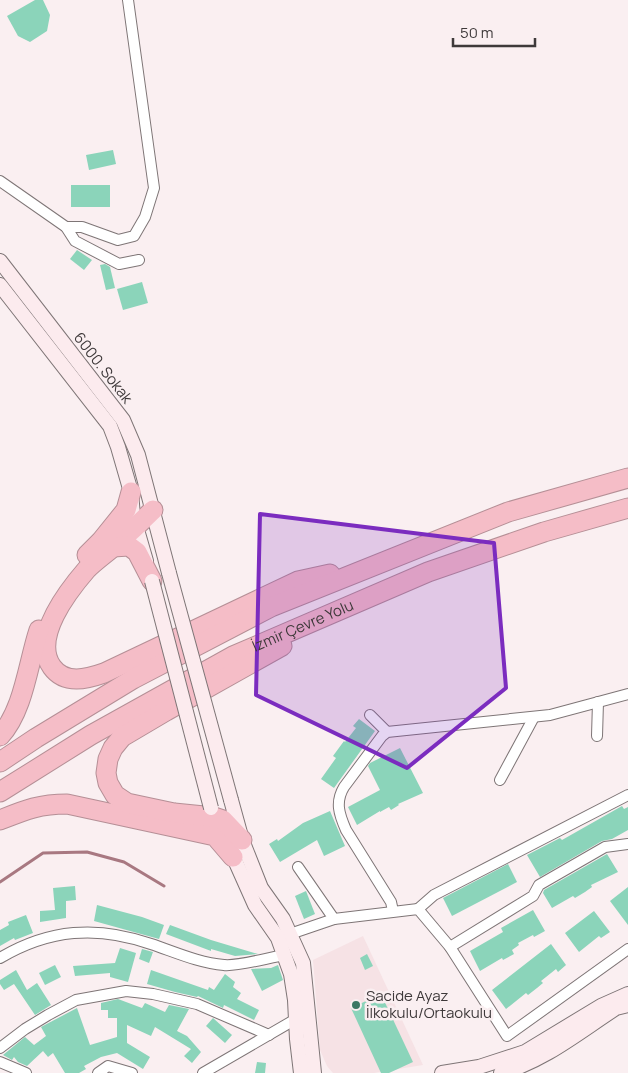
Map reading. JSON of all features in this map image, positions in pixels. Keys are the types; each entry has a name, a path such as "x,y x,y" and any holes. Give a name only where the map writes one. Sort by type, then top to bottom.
{"highway":[{"name":"İzmir Çevre Yolu","path":"0,762 133,679 271,607 508,512 628,478"},
{"path":"131,492 126,510 107,544 62,601 46,637 45,651 49,663 55,672 66,678 84,680 104,673 298,581 382,563"},
{"name":"İzmir Çevre Yolu","path":"0,792 91,735 232,656 428,572 544,532 628,508"},
{"path":"0,736 8,727 17,706 44,615 55,594 79,562 153,510"},
{"path":"107,544 129,546 160,577"},
{"path":"242,840 214,821 127,803 114,795 108,783 106,773 108,759 113,748 122,737 166,711 391,587"},
{"path":"231,800 214,821 215,836 233,856"},
{"path":"0,820 26,809 47,804 67,804 214,821"}],"main road":[{"name":"6000. Sokak","path":"0,261 123,420 138,455 153,510 160,577"},
{"name":"6000. Sokak","path":"0,285 110,426 131,492 135,521 160,577"},
{"path":"160,577 242,840 261,888 283,919 303,963 314,1073"},
{"path":"160,577 214,821"},
{"path":"233,856 255,905 278,938 291,974 301,1073"},
{"path":"442,1073 479,1066 525,1052 601,1006 628,994"},
{"path":"501,1073 522,1067 540,1058 616,1008 628,1005"}],"street":[{"path":"66,228 82,227 118,240 134,236 145,217 154,188 128,0"},
{"path":"0,181 66,228 74,241 119,264 138,260"},
{"path":"392,911 391,902 346,830 338,803 339,796 344,787 382,736 387,732 550,716 628,694"},
{"path":"597,736 598,702"},
{"path":"370,715 387,732"},
{"path":"500,780 534,717"},
{"path":"290,934 334,919 418,909 434,895 628,795"},
{"path":"450,947 533,896 539,885 605,847 628,844"},
{"path":"298,867 334,919"},
{"path":"418,909 450,947 507,1036 628,948"},
{"path":"0,958 18,948 62,933 88,932 117,934 150,943 185,956 226,966 285,955"},
{"path":"0,1048 40,1019 76,1000 126,991 153,994 197,1004 269,1035"},
{"path":"204,1072 296,1019"},
{"path":"0,1062 26,1073"},
{"path":"98,1073 108,1066 132,1073"}],"highlighted area":[{"path":"260,514 494,543 506,688 407,768 256,695"}],"shaded area":[{"name":"Sacide Ayaz İlkokulu/Ortaokulu","path":"363,936 423,1065 374,1073 333,1073 327,1066 320,1050 313,960"}],"building":[{"path":"35,0 43,0 50,15 47,31 30,42 18,36 7,16"},
{"path":"113,150 116,164 89,170 86,155"},
{"path":"71,185 110,185 110,207 71,207"},
{"path":"77,250 92,260 84,270 70,259"},
{"path":"105,264 110,267 115,288 106,290 100,265"},
{"path":"142,282 148,303 123,310 117,289"},
{"path":"359,719 375,731 334,788 321,779 336,758 333,756 356,728 353,726"},
{"path":"400,748 423,793 398,804 391,810 389,807 380,811 357,825 348,807 380,790 368,766 370,763"},
{"path":"622,806 624,809 628,807 628,830 612,839 602,841 540,877 527,855 560,838 562,840"},
{"path":"330,811 345,846 324,856 317,840 280,862 269,844 277,839 278,841 303,823"},
{"path":"607,854 618,872 591,885 592,887 575,898 573,896 552,908 543,893 544,890"},
{"path":"508,864 517,882 452,916 443,898"},
{"path":"75,886 76,900 66,901 66,918 40,922 40,911 55,910 53,888"},
{"path":"628,887 628,925 610,901"},
{"path":"306,891 315,914 304,919 295,896"},
{"path":"97,905 164,925 159,939 94,921"},
{"path":"533,910 545,931 518,943 519,945 512,950 514,954 503,960 502,958 480,971 470,951 503,932 501,928"},
{"path":"594,911 610,932 601,938 599,936 579,952 565,933"},
{"path":"26,915 33,933 15,940 14,938 0,946 0,930 9,925 8,922"},
{"path":"170,925 258,954 235,956 211,949 211,951 166,934"},
{"path":"551,944 566,965 558,972 556,969 541,981 543,983 537,988 528,995 526,993 506,1009 492,990"},
{"path":"120,948 136,953 128,982 110,977 110,973 75,976 73,966 115,963"},
{"path":"142,949 153,952 149,963 139,959"},
{"path":"367,954 373,966 365,970 360,958"},
{"path":"55,965 61,977 45,985 39,973"},
{"path":"278,965 283,980 262,991 251,969 271,968"},
{"path":"16,970 27,990 37,983 51,1005 35,1015 14,984 4,990 0,980"},
{"path":"151,970 208,990 209,987 214,990 225,974 235,982 233,987 241,993 237,999 259,1010 254,1020 224,1005 223,1008 198,996 147,984"},
{"path":"381,994 413,1062 389,1073 381,1073 351,1008"},
{"path":"118,999 142,1008 145,1003 165,1012 169,1005 189,1009 177,1031 187,1036 201,1052 192,1063 184,1056 191,1049 155,1027 151,1036 127,1025 127,1043 150,1057 143,1069 117,1053 101,1057 84,1066 86,1069 79,1073 65,1073 53,1053 48,1057 43,1051 27,1066 18,1062 14,1057 12,1060 3,1055 25,1037 34,1045 46,1036 41,1027 77,1008 90,1045 117,1037 117,1018 108,1018 108,1010 101,1010 101,1003"},
{"path":"213,1018 232,1035 225,1043 206,1026"},
{"path":"257,1062 266,1063 265,1073 255,1073"}],"waterway":[{"path":"0,882 43,853 87,852 124,862 164,886"}],"place":[{"name":"Sacide Ayaz İlkokulu/Ortaokulu","path":"356,1005"}]}
